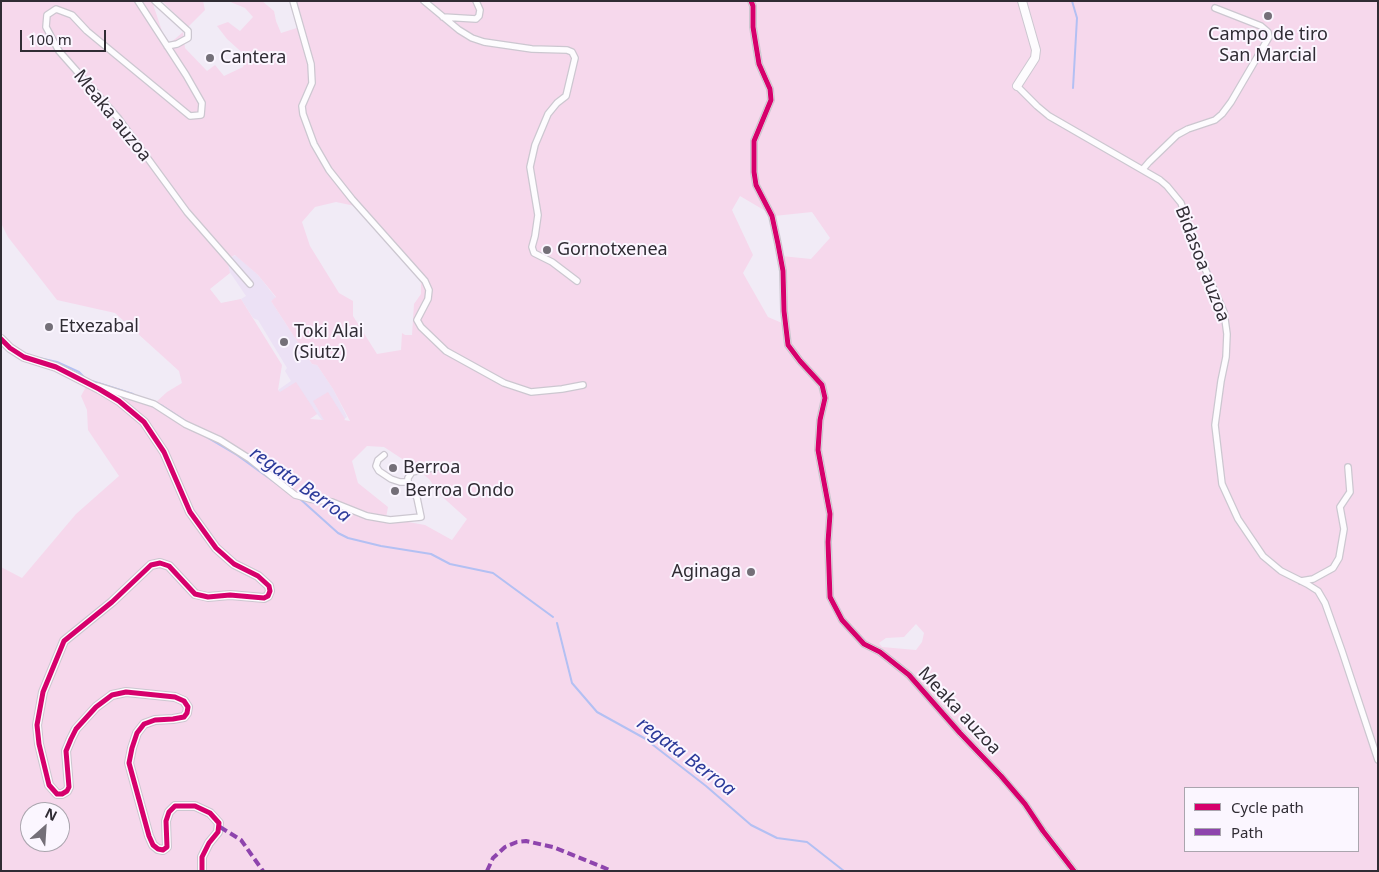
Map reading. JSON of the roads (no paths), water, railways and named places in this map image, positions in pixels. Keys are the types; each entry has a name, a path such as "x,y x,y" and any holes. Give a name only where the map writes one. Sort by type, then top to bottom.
{"street":[{"name":"Meaka auzoa","path":"138,1 202,103 200,115 190,116 87,31 72,16 56,9 47,15 46,27 59,51 119,119 188,212 250,284"},
{"path":"155,1 188,30 188,38 177,44 167,46"},
{"path":"293,1 311,64 312,83 302,106 314,144 329,170 352,199 425,281 429,290 428,299 417,320 421,327 446,351 504,382 531,392 583,385"},
{"path":"424,1 472,38 484,42 532,49 567,50 572,52 575,58 566,96 548,114 535,145 530,167 538,215 532,247 534,253 552,262 577,281"},
{"path":"443,17 476,19 479,16 480,10 476,1"},
{"name":"Meaka auzoa","path":"752,1 753,27 760,64 770,89 770,100 754,141 756,185 772,216 784,271 784,311 788,344 800,362 822,385 825,398 820,420 818,450 830,514 828,542 830,597 842,620 864,644 880,652 908,675 1001,776 1025,804 1074,871"},
{"path":"1017,86 1035,58 1036,50 1022,1"},
{"path":"1144,169 1177,135 1188,129 1215,120 1222,114 1269,37 1268,32 1261,26 1215,8"},
{"name":"Bidasoa auzoa","path":"1017,86 1049,116 1144,169 1167,186 1181,203 1196,248 1224,312 1227,343 1216,425 1220,475 1228,499 1238,520 1264,556 1281,571 1318,591 1325,603 1378,760"},
{"path":"1,339 10,348 24,357 56,367 88,383 119,401 144,422 164,452 190,512 216,548 234,564 258,576 269,586 268,596 264,598 230,595 208,597 195,594 169,566 160,563 151,565 112,602 64,641 43,692 37,725 39,744 48,785 57,794 62,794 68,787 66,751 76,729 96,707 112,695 126,692 146,693 175,697 184,702 188,707 184,717 156,720 144,724 136,733 129,763 149,836 153,845 158,849 163,850 167,847 166,821 169,812 174,806 195,806 210,813 219,823 218,832 202,858 202,871"},
{"path":"88,383 154,404 185,424 220,440 250,459 295,495 332,502 367,516 390,520 416,519 421,517 417,498 408,482"},
{"path":"384,455 378,460 376,466 379,471 391,479 408,482"},
{"path":"408,482 412,472 437,467"},
{"path":"1301,581 1313,579 1333,568 1339,558 1344,529 1340,507 1350,492 1348,467"}],"waterway":[{"path":"1072,1 1077,18 1073,88"},
{"name":"regata Berroa","path":"39,358 57,362 79,372 86,379"},
{"name":"regata Berroa","path":"92,381 133,394"},
{"name":"regata Berroa","path":"161,405 190,424"},
{"name":"regata Berroa","path":"203,435 237,455 284,489"},
{"name":"regata Berroa","path":"299,498 338,533 348,538 381,546 431,554 450,564 493,573 553,617"},
{"name":"regata Berroa","path":"557,623 572,683 597,712 644,738 706,786 751,825 777,838 807,842 844,871"}],"place":[{"name":"Campo de tiro San Marcial","path":"1268,16"},
{"name":"Cantera","path":"210,58"},
{"name":"Gornotxenea","path":"547,250"},
{"name":"Etxezabal","path":"49,327"},
{"name":"Toki Alai (Siutz)","path":"284,342"},
{"name":"Berroa","path":"393,468"},
{"name":"Berroa Ondo","path":"395,491"},
{"name":"Aginaga","path":"751,572"}]}
